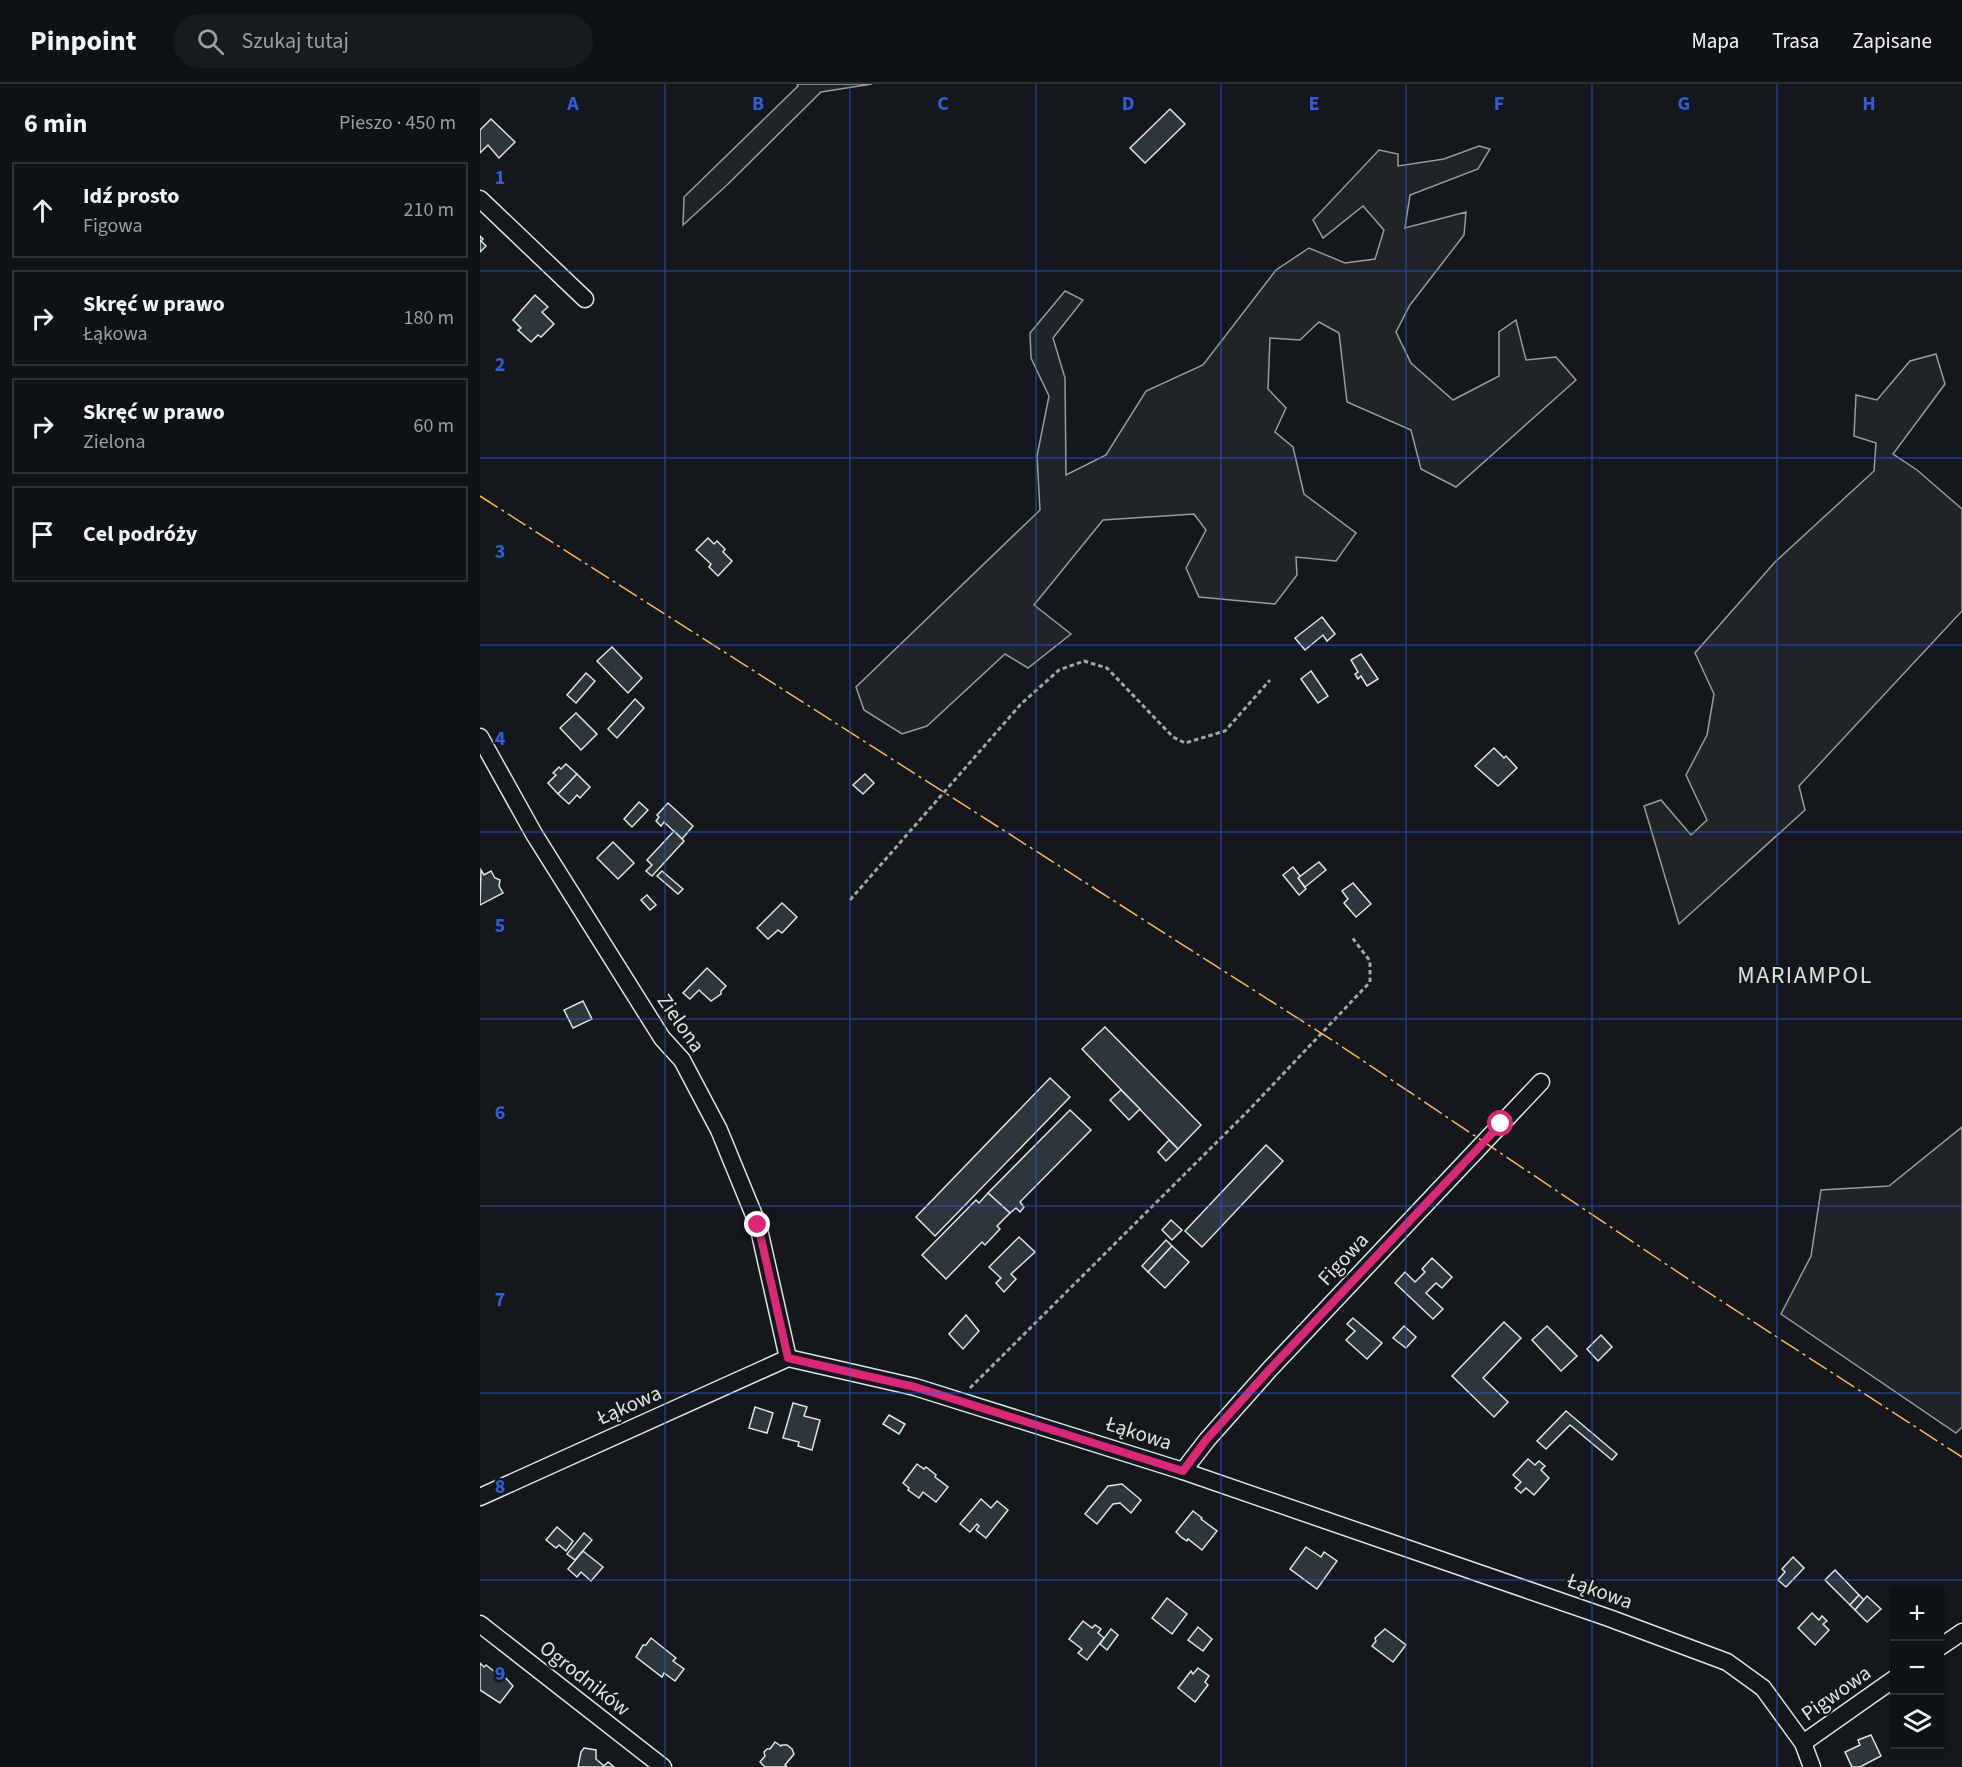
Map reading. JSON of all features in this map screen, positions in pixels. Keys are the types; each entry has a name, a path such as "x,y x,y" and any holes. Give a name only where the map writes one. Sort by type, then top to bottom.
{"street":[{"path":"480,199 585,299"},
{"name":"Zielona","path":"480,737 534,834 662,1038 682,1060 719,1130 758,1225 788,1358"},
{"name":"Figowa","path":"1183,1471 1206,1440 1269,1370 1541,1082"},
{"name":"Łąkowa","path":"480,1497 788,1358 915,1387 1183,1471 1609,1618 1727,1662 1763,1688 1803,1743 1812,1767"},
{"name":"Ogrodników","path":"480,1624 663,1767"},
{"path":"1944,1644 1962,1632"},
{"name":"Pigwowa","path":"1803,1743 1890,1682"}],"path":[{"path":"849,900 1021,704 1059,670 1084,661 1107,668 1173,736 1185,743 1225,731 1270,680"},
{"path":"958,1400 1238,1121 1370,982 1370,961 1351,936"}],"shaded area":[{"path":"797,84 872,84 821,92 683,225 684,197 798,86"},
{"path":"1479,146 1490,149 1478,169 1410,195 1405,228 1466,212 1464,235 1410,305 1396,332 1411,363 1453,400 1499,376 1499,332 1516,320 1526,360 1556,357 1576,380 1456,487 1421,469 1411,430 1347,402 1339,333 1319,322 1300,340 1270,338 1268,389 1286,408 1275,432 1293,447 1304,494 1356,533 1336,561 1296,557 1297,575 1275,604 1199,597 1186,568 1206,530 1194,514 1103,520 1034,605 1071,634 1028,668 1005,654 927,726 902,734 864,710 856,687 1040,510 1037,456 1049,396 1031,358 1030,333 1065,291 1083,300 1053,338 1065,378 1066,475 1106,455 1146,391 1203,365 1276,270 1309,248 1345,263 1375,259 1384,230 1363,206 1323,238 1313,220 1379,150 1398,154 1398,166 1444,159"},
{"path":"1936,354 1945,384 1893,454 1917,470 1962,509 1962,611 1799,786 1805,810 1679,924 1644,806 1661,800 1691,835 1707,820 1686,775 1707,735 1714,694 1695,653 1775,562 1874,471 1876,443 1854,436 1856,395 1877,400 1910,361"},
{"path":"1962,1127 1962,1427 1956,1433 1781,1314 1811,1256 1821,1190 1889,1186"}],"building":[{"path":"1170,109 1185,124 1145,163 1130,148"},
{"path":"491,119 515,142 499,158 488,145 480,153 480,130"},
{"path":"480,236 486,246 480,252"},
{"path":"535,295 548,307 542,312 554,324 541,337 538,335 531,342 518,330 521,328 513,320"},
{"path":"708,538 714,544 717,541 732,561 718,576 709,567 711,564 696,550"},
{"path":"1322,617 1335,634 1327,641 1323,635 1305,650 1295,638"},
{"path":"612,647 642,678 628,693 597,661"},
{"path":"1361,654 1378,679 1367,686 1361,676 1358,679 1355,674 1358,672 1351,660"},
{"path":"1311,671 1328,696 1318,703 1301,679"},
{"path":"586,673 595,681 576,703 567,695"},
{"path":"635,699 644,708 617,738 608,729"},
{"path":"576,713 597,734 581,750 560,728"},
{"path":"1494,748 1504,758 1506,756 1517,768 1498,786 1475,766"},
{"path":"566,764 577,774 558,794 548,783 556,775 553,773"},
{"path":"577,774 590,787 580,798 577,795 569,804 558,794"},
{"path":"865,774 874,783 863,794 853,785"},
{"path":"639,802 648,810 632,827 624,819"},
{"path":"668,803 693,826 682,839 664,822 661,826 656,821 659,817 657,815"},
{"path":"674,831 684,841 652,876 646,871 652,865 647,860"},
{"path":"613,842 634,863 618,879 597,858"},
{"path":"1319,862 1326,870 1305,887 1298,878"},
{"path":"1293,867 1306,889 1299,895 1283,875"},
{"path":"481,870 484,875 491,871 495,878 500,880 499,886 503,893 480,905"},
{"path":"662,871 683,889 678,894 657,876"},
{"path":"1353,883 1371,904 1356,917 1344,903 1348,899 1342,891"},
{"path":"647,895 656,905 650,910 641,900"},
{"path":"782,903 797,917 782,933 778,930 768,939 757,928"},
{"path":"707,968 726,986 721,994 711,1001 699,990 690,999 683,993"},
{"path":"583,1001 592,1019 573,1028 564,1010"},
{"path":"1105,1027 1201,1125 1178,1149 1082,1049"},
{"path":"1050,1078 1070,1097 935,1236 916,1217"},
{"path":"1121,1090 1140,1109 1129,1120 1110,1100"},
{"path":"1070,1110 1091,1130 1020,1202 1024,1207 1020,1212 1016,1208 1010,1213 988,1193"},
{"path":"1169,1140 1178,1149 1166,1161 1158,1152"},
{"path":"1266,1145 1283,1161 1202,1247 1185,1231"},
{"path":"988,1193 1010,1213 997,1226 1000,1229 985,1245 982,1242 946,1279 922,1255 976,1200 979,1203"},
{"path":"1171,1220 1182,1230 1172,1240 1162,1230"},
{"path":"1019,1237 1035,1252 1011,1274 1016,1279 1004,1292 996,1283 1001,1278 989,1267"},
{"path":"1166,1240 1172,1246 1148,1272 1142,1266"},
{"path":"1172,1246 1189,1262 1165,1288 1148,1272"},
{"path":"1432,1258 1452,1277 1442,1288 1436,1283 1426,1293 1443,1309 1433,1319 1395,1283 1405,1272 1415,1282 1425,1272 1422,1269"},
{"path":"966,1315 979,1331 963,1349 949,1334"},
{"path":"1353,1318 1382,1343 1367,1359 1346,1340 1355,1331 1347,1324"},
{"path":"1504,1322 1521,1338 1483,1378 1508,1402 1494,1417 1452,1376"},
{"path":"1404,1326 1416,1337 1406,1348 1393,1338"},
{"path":"1547,1326 1577,1356 1561,1371 1532,1340"},
{"path":"1601,1335 1612,1347 1598,1361 1587,1349"},
{"path":"793,1403 807,1407 804,1416 820,1420 812,1450 798,1446 799,1442 783,1438"},
{"path":"755,1407 773,1413 767,1433 749,1428"},
{"path":"1566,1411 1617,1454 1612,1460 1570,1425 1546,1449 1537,1441"},
{"path":"889,1415 905,1424 899,1434 883,1424"},
{"path":"1528,1459 1535,1465 1539,1461 1545,1466 1541,1470 1549,1478 1534,1495 1526,1488 1521,1493 1515,1488 1521,1482 1513,1475"},
{"path":"917,1464 924,1469 926,1467 948,1487 936,1502 923,1492 919,1498 903,1483"},
{"path":"1122,1484 1141,1500 1131,1513 1120,1503 1113,1504 1097,1524 1085,1514 1108,1486"},
{"path":"981,1499 991,1508 997,1501 1008,1510 986,1538 976,1530 979,1526 977,1524 970,1532 960,1524"},
{"path":"1193,1511 1217,1531 1202,1550 1176,1532"},
{"path":"557,1527 573,1541 566,1551 559,1545 556,1548 546,1540"},
{"path":"584,1533 592,1540 575,1560 567,1554"},
{"path":"1306,1547 1321,1557 1324,1552 1337,1561 1317,1589 1290,1569"},
{"path":"583,1551 603,1567 591,1581 581,1572 577,1577 568,1569"},
{"path":"1793,1557 1804,1568 1786,1587 1778,1580 1785,1572 1782,1569"},
{"path":"1835,1570 1859,1595 1850,1605 1825,1580"},
{"path":"1859,1595 1864,1600 1855,1610 1850,1605"},
{"path":"1867,1596 1881,1609 1867,1622 1855,1610"},
{"path":"1167,1598 1187,1614 1172,1634 1152,1618"},
{"path":"1812,1613 1819,1620 1822,1616 1827,1621 1823,1624 1829,1630 1815,1645 1798,1628"},
{"path":"1083,1621 1092,1628 1095,1625 1101,1629 1098,1633 1104,1638 1087,1660 1078,1653 1082,1649 1069,1639"},
{"path":"1198,1627 1212,1639 1203,1651 1188,1640"},
{"path":"1111,1629 1118,1635 1107,1650 1100,1644"},
{"path":"1385,1629 1406,1645 1393,1662 1372,1646 1376,1641 1375,1638"},
{"path":"651,1638 676,1658 673,1661 684,1669 675,1681 664,1673 662,1677 636,1657 643,1645 646,1645"},
{"path":"480,1663 500,1676 502,1674 513,1686 500,1703 480,1690"},
{"path":"1198,1668 1209,1676 1205,1682 1208,1685 1195,1702 1178,1688 1191,1671 1193,1674"},
{"path":"1871,1735 1881,1756 1860,1767 1852,1767 1845,1752 1860,1745 1858,1740"},
{"path":"775,1742 792,1749 794,1754 785,1765 787,1767 765,1767 760,1762 765,1756 764,1752 770,1749"},
{"path":"584,1748 596,1750 596,1759 604,1766 608,1762 614,1767 578,1767"}],"power":[{"path":"480,496 1335,1042 1706,1291 1962,1457"}],"district":[{"name":"MARIAMPOL","path":"1805,975"}],"route":[{"path":"758,1225 788,1358 915,1387 1183,1471 1206,1440 1269,1370 1501,1124"}]}
